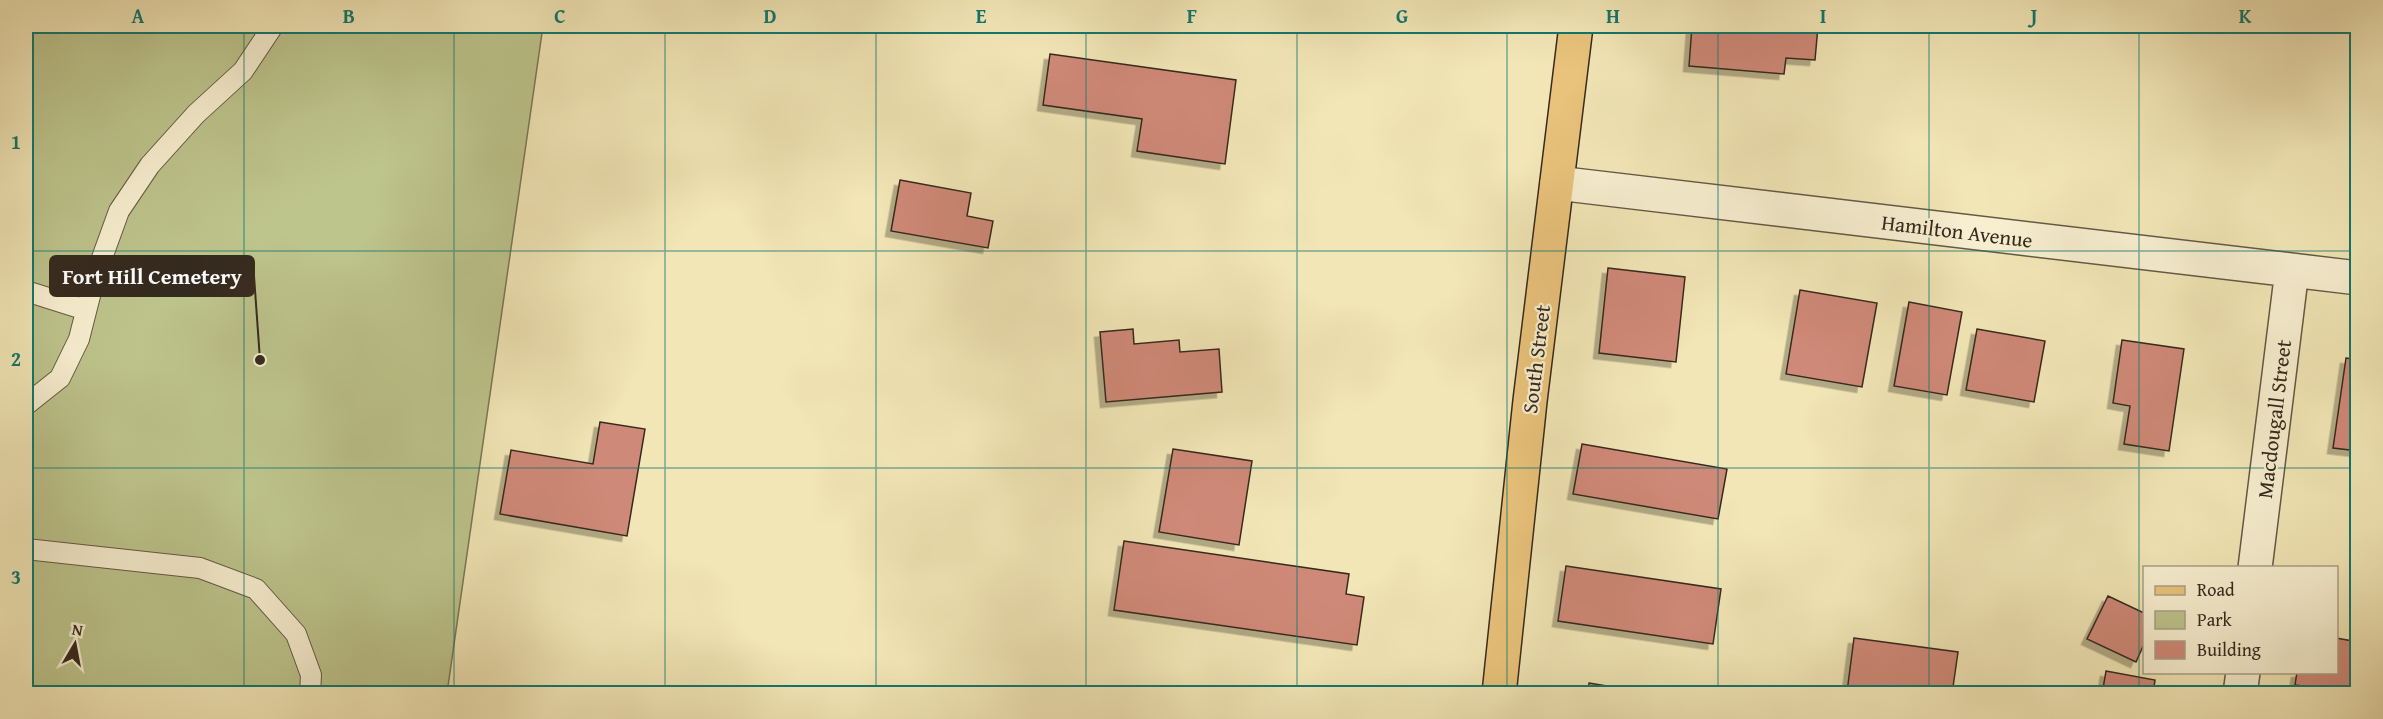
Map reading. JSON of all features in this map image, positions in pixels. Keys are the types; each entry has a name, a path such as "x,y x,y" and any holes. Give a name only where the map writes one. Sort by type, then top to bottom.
{"main road":[{"name":"South Street","path":"1499,693 1530,401 1576,26"}],"street":[{"name":"Hamilton Avenue","path":"1557,183 2358,278"},
{"name":"Macdougall Street","path":"2256,566 2292,270"},
{"path":"2240,693 2243,674"}],"lane":[{"path":"26,405 60,378 79,339 86,310 119,211 150,165 196,114 243,71 273,26"},
{"path":"26,291 86,310"},
{"path":"26,549 200,568 256,589 296,634 311,675 310,693"}],"green space":[{"path":"26,26 543,26 447,693 26,693"}],"building":[{"path":"1692,26 1818,26 1815,60 1786,58 1784,74 1689,66"},
{"path":"1050,54 1236,80 1225,164 1137,151 1142,119 1043,105"},
{"path":"900,180 971,193 967,216 993,221 988,248 891,231"},
{"path":"1608,268 1685,277 1676,362 1599,353"},
{"path":"1800,290 1877,303 1862,387 1786,374"},
{"path":"1909,302 1962,312 1947,395 1894,386"},
{"path":"1133,329 1134,344 1179,340 1180,352 1219,349 1222,392 1106,402 1100,332"},
{"path":"1977,329 2045,341 2034,402 1966,390"},
{"path":"2122,340 2184,349 2169,451 2124,444 2130,406 2113,403"},
{"path":"2346,358 2358,360 2358,451 2333,448"},
{"path":"600,422 645,429 627,536 500,514 511,450 593,464"},
{"path":"1582,444 1727,469 1718,519 1573,494"},
{"path":"1173,449 1252,461 1239,545 1159,532"},
{"path":"1124,541 1349,574 1346,594 1364,597 1357,645 1114,610"},
{"path":"1566,566 1721,589 1713,644 1558,621"},
{"path":"2108,596 2143,613 2143,646 2136,662 2087,639"},
{"path":"1854,638 1958,652 1952,694 1847,692"},
{"path":"2338,638 2358,642 2358,694 2295,685 2297,674 2338,674"},
{"path":"2106,671 2155,680 2153,694 2102,694"},
{"path":"1589,683 1655,694 1588,694"}],"place":[{"name":"Fort Hill Cemetery","path":"260,360"}]}
